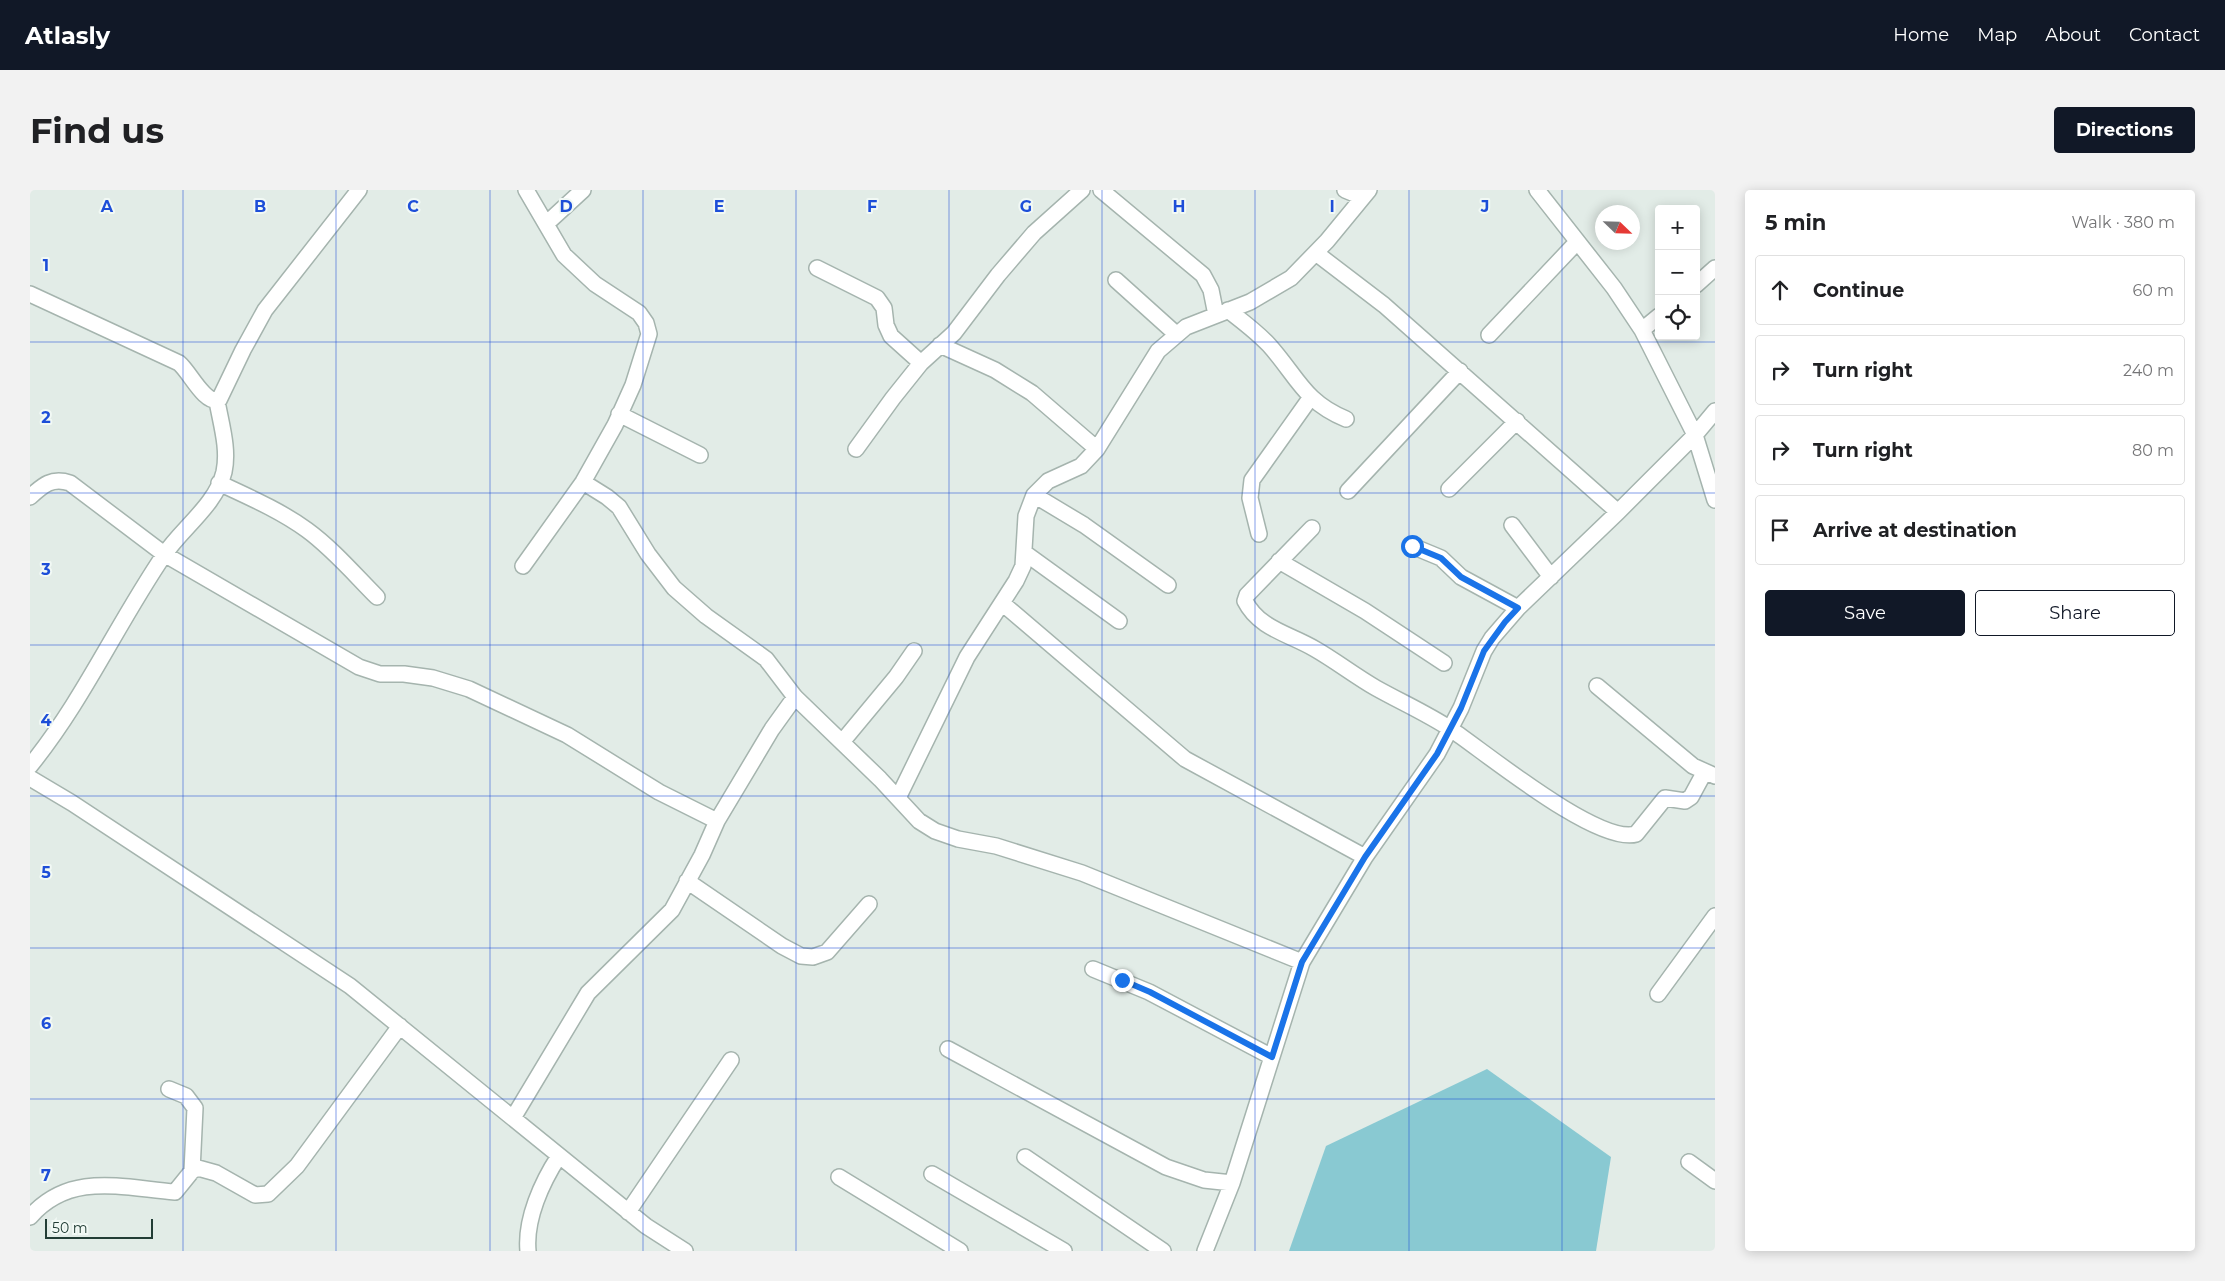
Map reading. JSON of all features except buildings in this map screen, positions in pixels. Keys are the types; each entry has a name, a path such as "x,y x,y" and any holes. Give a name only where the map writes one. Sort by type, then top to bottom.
{"street":[{"path":"30,294 179,363 187,369 200,390 211,400 217,401 223,396 243,350 265,310 359,190"},
{"path":"523,566 583,482 619,414 646,347 649,334 646,323 639,313 595,284 564,255 526,190"},
{"path":"546,224 583,190"},
{"path":"856,449 921,363 954,333 998,275 1034,234 1082,190"},
{"path":"1101,190 1203,275 1222,312 1250,327 1270,346 1311,398 1320,406 1346,419"},
{"path":"898,798 967,657 1016,581 1023,566 1026,516 1034,496 1048,481 1081,466 1097,449 1147,366 1158,351 1176,334 1186,327 1250,302 1291,278 1316,253 1365,194 1345,190"},
{"path":"1537,190 1622,299 1642,330 1695,435 1715,500"},
{"path":"1489,335 1577,242"},
{"path":"1316,253 1384,305 1618,512"},
{"path":"817,268 876,298 884,308 886,325 891,336 921,363"},
{"path":"1700,281 1715,268"},
{"path":"1116,280 1176,334"},
{"path":"1642,330 1655,319"},
{"path":"940,345 995,370 1032,393 1097,449"},
{"path":"1348,491 1460,371"},
{"path":"1259,534 1250,498 1252,480 1311,398"},
{"path":"30,766 63,723 164,554 215,492 224,473 226,452 217,401"},
{"path":"1205,1251 1232,1183 1302,962 1365,857 1437,754 1484,651 1505,622 1518,608 1618,512 1695,435 1715,412"},
{"path":"619,414 700,455"},
{"path":"1449,489 1517,422"},
{"path":"30,497 45,484 53,480 70,484 164,554 359,667 380,674 404,674 433,678 469,690 567,735 659,792 717,821"},
{"path":"583,482 607,496 619,507 648,554 674,588 706,616 766,659 795,697 920,822 935,831 958,839 996,846 1082,873 1302,962"},
{"path":"219,483 277,511 307,530 320,540 377,596"},
{"path":"1034,496 1084,525 1168,585"},
{"path":"1512,525 1550,577"},
{"path":"1312,528 1247,595 1245,601 1258,618 1269,627 1307,645 1375,688 1450,729 1556,805 1620,835 1628,836 1636,834 1665,798 1680,801 1691,797 1709,775 1693,766 1597,686"},
{"path":"1412,546 1441,558 1461,577 1518,608"},
{"path":"1025,553 1119,621"},
{"path":"1279,561 1365,611 1444,663"},
{"path":"1002,602 1185,758 1365,857"},
{"path":"842,742 896,677 914,651"},
{"path":"512,1118 588,994 672,910 717,821 772,729 795,697"},
{"path":"30,778 72,803 350,986 628,1212 685,1251"},
{"path":"687,881 782,946 801,956 813,957 827,952 869,904"},
{"path":"1658,994 1715,916"},
{"path":"1093,969 1150,992 1272,1057"},
{"path":"30,1217 56,1194 79,1187 111,1184 175,1192 192,1171 198,1168 206,1170 255,1195 268,1194 297,1166 400,1026"},
{"path":"948,1049 1166,1167 1204,1180 1232,1183"},
{"path":"628,1212 731,1060"},
{"path":"169,1089 186,1096 195,1108 192,1171"},
{"path":"528,1251 527,1236 534,1210 547,1174 559,1156"},
{"path":"1025,1157 1162,1251"},
{"path":"1689,1162 1715,1181"},
{"path":"932,1174 1064,1251"},
{"path":"839,1177 960,1251"}],"water":[{"path":"1487,1069 1611,1157 1596,1251 1289,1251 1326,1146"}],"route":[{"path":"1122,980 1150,992 1272,1057 1302,962 1365,857 1437,754 1461,708 1484,651 1492,638 1518,608 1461,577 1441,558 1412,546"}]}
